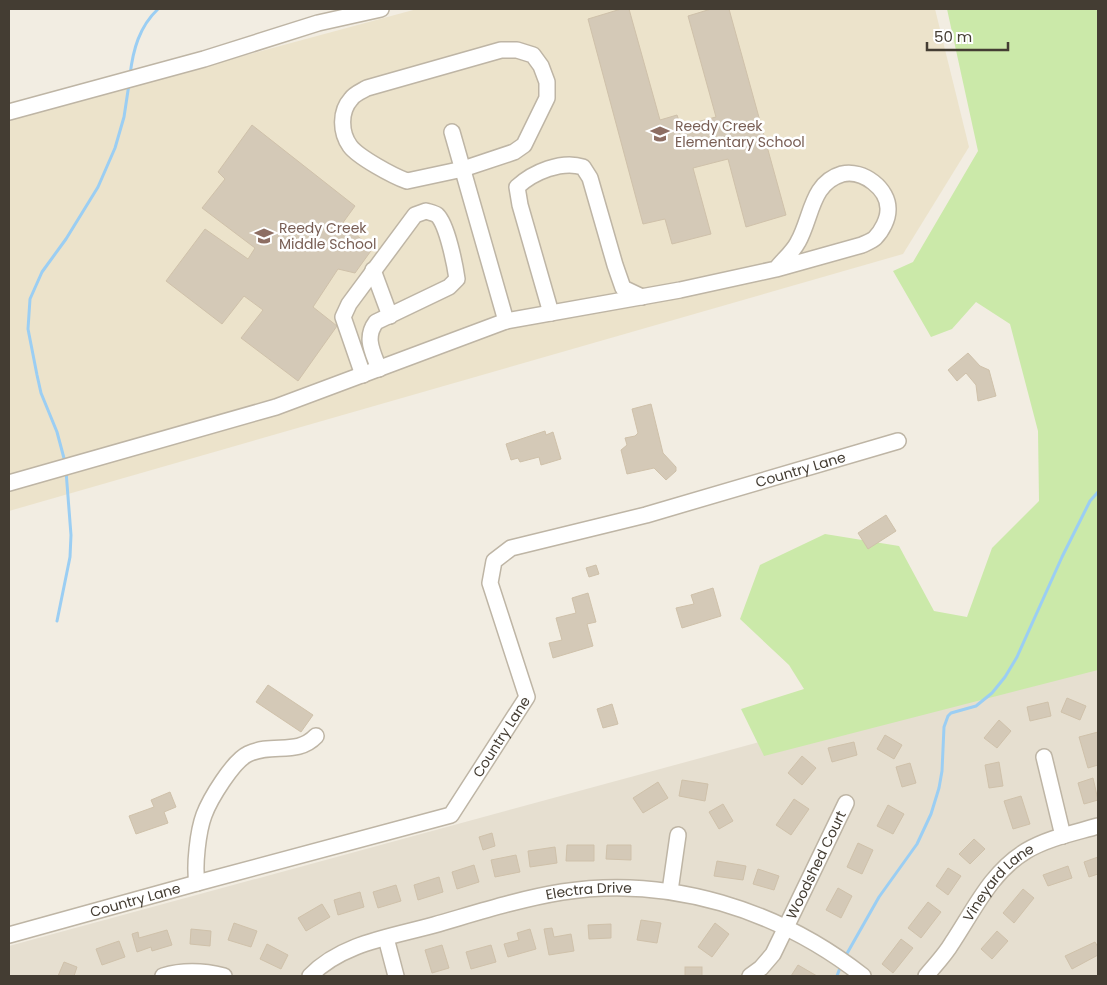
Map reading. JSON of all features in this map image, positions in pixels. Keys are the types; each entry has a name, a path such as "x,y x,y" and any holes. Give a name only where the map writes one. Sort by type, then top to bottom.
{"street":[{"path":"9,112 204,59 318,23 382,9"},
{"path":"501,50 517,50 533,55 541,66 547,82 547,98 524,145 514,152 463,169 407,181 399,178 361,155 350,146 344,131 342,113 351,97 367,88 501,50"},
{"path":"452,132 506,321"},
{"path":"551,313 520,205 517,187 527,177 559,166 573,164 583,167 590,178 623,288 642,297"},
{"path":"9,483 276,407 506,321 642,297 776,269 862,245 875,238 884,226 888,210 884,196 875,183 862,175 844,174 826,182 816,196 798,242 776,269"},
{"path":"363,375 343,317 349,304 373,270 415,215 426,211 436,214 443,224 455,265 457,279 449,287 376,322 369,331 370,346 379,369"},
{"path":"373,270 390,316"},
{"name":"Country Lane","path":"9,936 451,815 527,697 490,583 494,561 511,548 646,515 898,440"},
{"path":"197,883 195,870 204,815 228,773 247,754 268,747 301,747 310,743 316,736"},
{"path":"1044,757 1063,836"},
{"name":"Woodshed Court","path":"750,976 761,968 773,954 846,803"},
{"name":"Vineyard Lane","path":"926,976 950,946 986,889 1000,872 1026,851 1063,836 1098,826"},
{"path":"670,890 678,835"},
{"name":"Electra Drive","path":"310,976 324,962 354,947 542,896 612,888 670,890 731,906 786,927 824,947 863,976"},
{"path":"386,938 396,976"},
{"path":"163,976 186,972 201,972 224,976"}],"shaded area":[{"path":"417,9 935,9 969,147 903,254 9,511 9,119"},
{"path":"1098,650 1098,976 9,976 9,946"}],"green space":[{"path":"947,9 1098,9 1098,670 764,756 741,709 804,689 789,665 740,619 760,565 825,534 899,546 934,611 967,617 992,548 1039,501 1038,431 1010,324 976,302 952,329 931,337 893,271 913,262 978,151"}],"building":[{"path":"621,9 629,9 660,120 677,115 681,126 716,117 688,16 711,9 729,9 786,215 746,227 728,159 693,168 711,234 672,244 665,219 643,224 588,19"},
{"path":"252,125 355,206 342,224 373,248 355,273 338,269 313,307 337,326 298,381 241,338 263,310 244,296 222,324 166,281 205,229 248,259 255,248 202,208 225,179 218,172"},
{"path":"968,353 980,366 989,370 996,396 978,401 976,385 966,373 957,381 948,370"},
{"path":"651,404 663,453 676,467 676,471 666,480 654,468 627,474 621,450 627,445 625,438 635,436 638,433 632,409"},
{"path":"545,431 546,435 553,432 561,459 541,465 539,457 520,462 518,458 511,460 506,444"},
{"path":"886,515 896,531 868,549 858,533"},
{"path":"596,565 599,574 589,577 586,568"},
{"path":"713,588 721,616 682,628 676,608 694,604 691,595"},
{"path":"588,593 596,622 587,624 593,646 553,658 549,643 562,640 556,618 576,613 572,598"},
{"path":"268,685 313,715 301,732 256,702"},
{"path":"1067,698 1086,706 1080,720 1061,712"},
{"path":"1048,702 1051,716 1030,721 1027,707"},
{"path":"612,704 618,724 603,728 597,709"},
{"path":"999,720 1011,731 997,748 984,738"},
{"path":"1098,732 1098,765 1088,768 1079,737"},
{"path":"885,735 902,745 894,759 877,749"},
{"path":"854,742 857,755 832,762 828,748"},
{"path":"802,756 816,768 802,785 788,773"},
{"path":"999,762 1003,786 989,788 985,765"},
{"path":"910,763 916,783 902,787 896,767"},
{"path":"1093,778 1098,800 1084,804 1078,783"},
{"path":"682,780 708,784 705,801 679,796"},
{"path":"658,782 668,798 643,813 633,798"},
{"path":"170,792 176,807 164,812 168,823 136,834 129,816 154,807 151,800"},
{"path":"1021,796 1030,824 1013,829 1004,801"},
{"path":"794,799 809,809 791,835 776,825"},
{"path":"723,804 733,821 719,829 709,812"},
{"path":"888,805 904,814 893,834 877,826"},
{"path":"492,833 495,846 483,850 479,837"},
{"path":"974,839 985,849 970,864 959,854"},
{"path":"858,843 873,850 862,874 847,867"},
{"path":"567,845 594,845 594,861 566,861"},
{"path":"607,845 631,845 631,860 606,859"},
{"path":"555,847 557,863 530,867 528,851"},
{"path":"516,855 520,872 495,877 491,860"},
{"path":"1098,857 1098,874 1089,877 1084,862"},
{"path":"717,861 746,866 743,880 714,876"},
{"path":"474,865 479,882 457,889 452,872"},
{"path":"1068,866 1072,878 1048,886 1043,875"},
{"path":"948,868 961,876 948,895 936,886"},
{"path":"758,869 779,876 774,890 753,884"},
{"path":"439,877 443,892 418,900 414,885"},
{"path":"396,885 401,901 378,908 373,892"},
{"path":"838,888 852,896 841,918 826,910"},
{"path":"1023,889 1034,898 1014,923 1003,913"},
{"path":"360,892 364,907 338,915 334,900"},
{"path":"928,902 941,912 921,938 908,928"},
{"path":"322,904 330,917 306,931 298,918"},
{"path":"641,920 661,923 657,943 637,940"},
{"path":"234,923 257,931 251,947 228,940"},
{"path":"715,923 729,934 712,957 698,947"},
{"path":"611,924 611,938 589,939 588,925"},
{"path":"552,928 554,937 571,934 574,951 549,955 544,929"},
{"path":"191,929 211,931 210,946 190,944"},
{"path":"530,929 536,949 508,957 504,944 519,940 517,933"},
{"path":"167,930 172,945 152,951 151,947 137,952 132,934 138,932 139,938"},
{"path":"997,931 1008,941 992,959 981,949"},
{"path":"901,939 913,948 893,973 882,964"},
{"path":"119,941 125,957 102,965 96,949"},
{"path":"1095,942 1098,947 1098,955 1072,969 1065,956"},
{"path":"267,944 288,955 281,969 260,959"},
{"path":"442,945 449,968 432,973 425,950"},
{"path":"491,945 496,962 471,969 466,952"},
{"path":"64,962 77,967 74,976 58,976"},
{"path":"798,965 817,976 791,976"},
{"path":"685,967 702,967 702,976 685,976"}],"waterway":[{"path":"130,75 138,39 146,23 158,9"},
{"path":"65,462 57,432 41,393 37,375 28,329 30,299 42,272 66,239 98,187 115,148 124,117 129,84"},
{"path":"57,621 70,557 71,535 66,471"},
{"path":"845,957 879,897 917,844 931,814 942,771 944,727 948,716 951,713 976,706 992,693 1005,677 1017,657 1062,557 1090,501 1098,492"},
{"path":"837,976 841,965"}],"place":[{"name":"Reedy Creek Elementary School","path":"660,134"},
{"name":"Reedy Creek Middle School","path":"264,236"}]}
